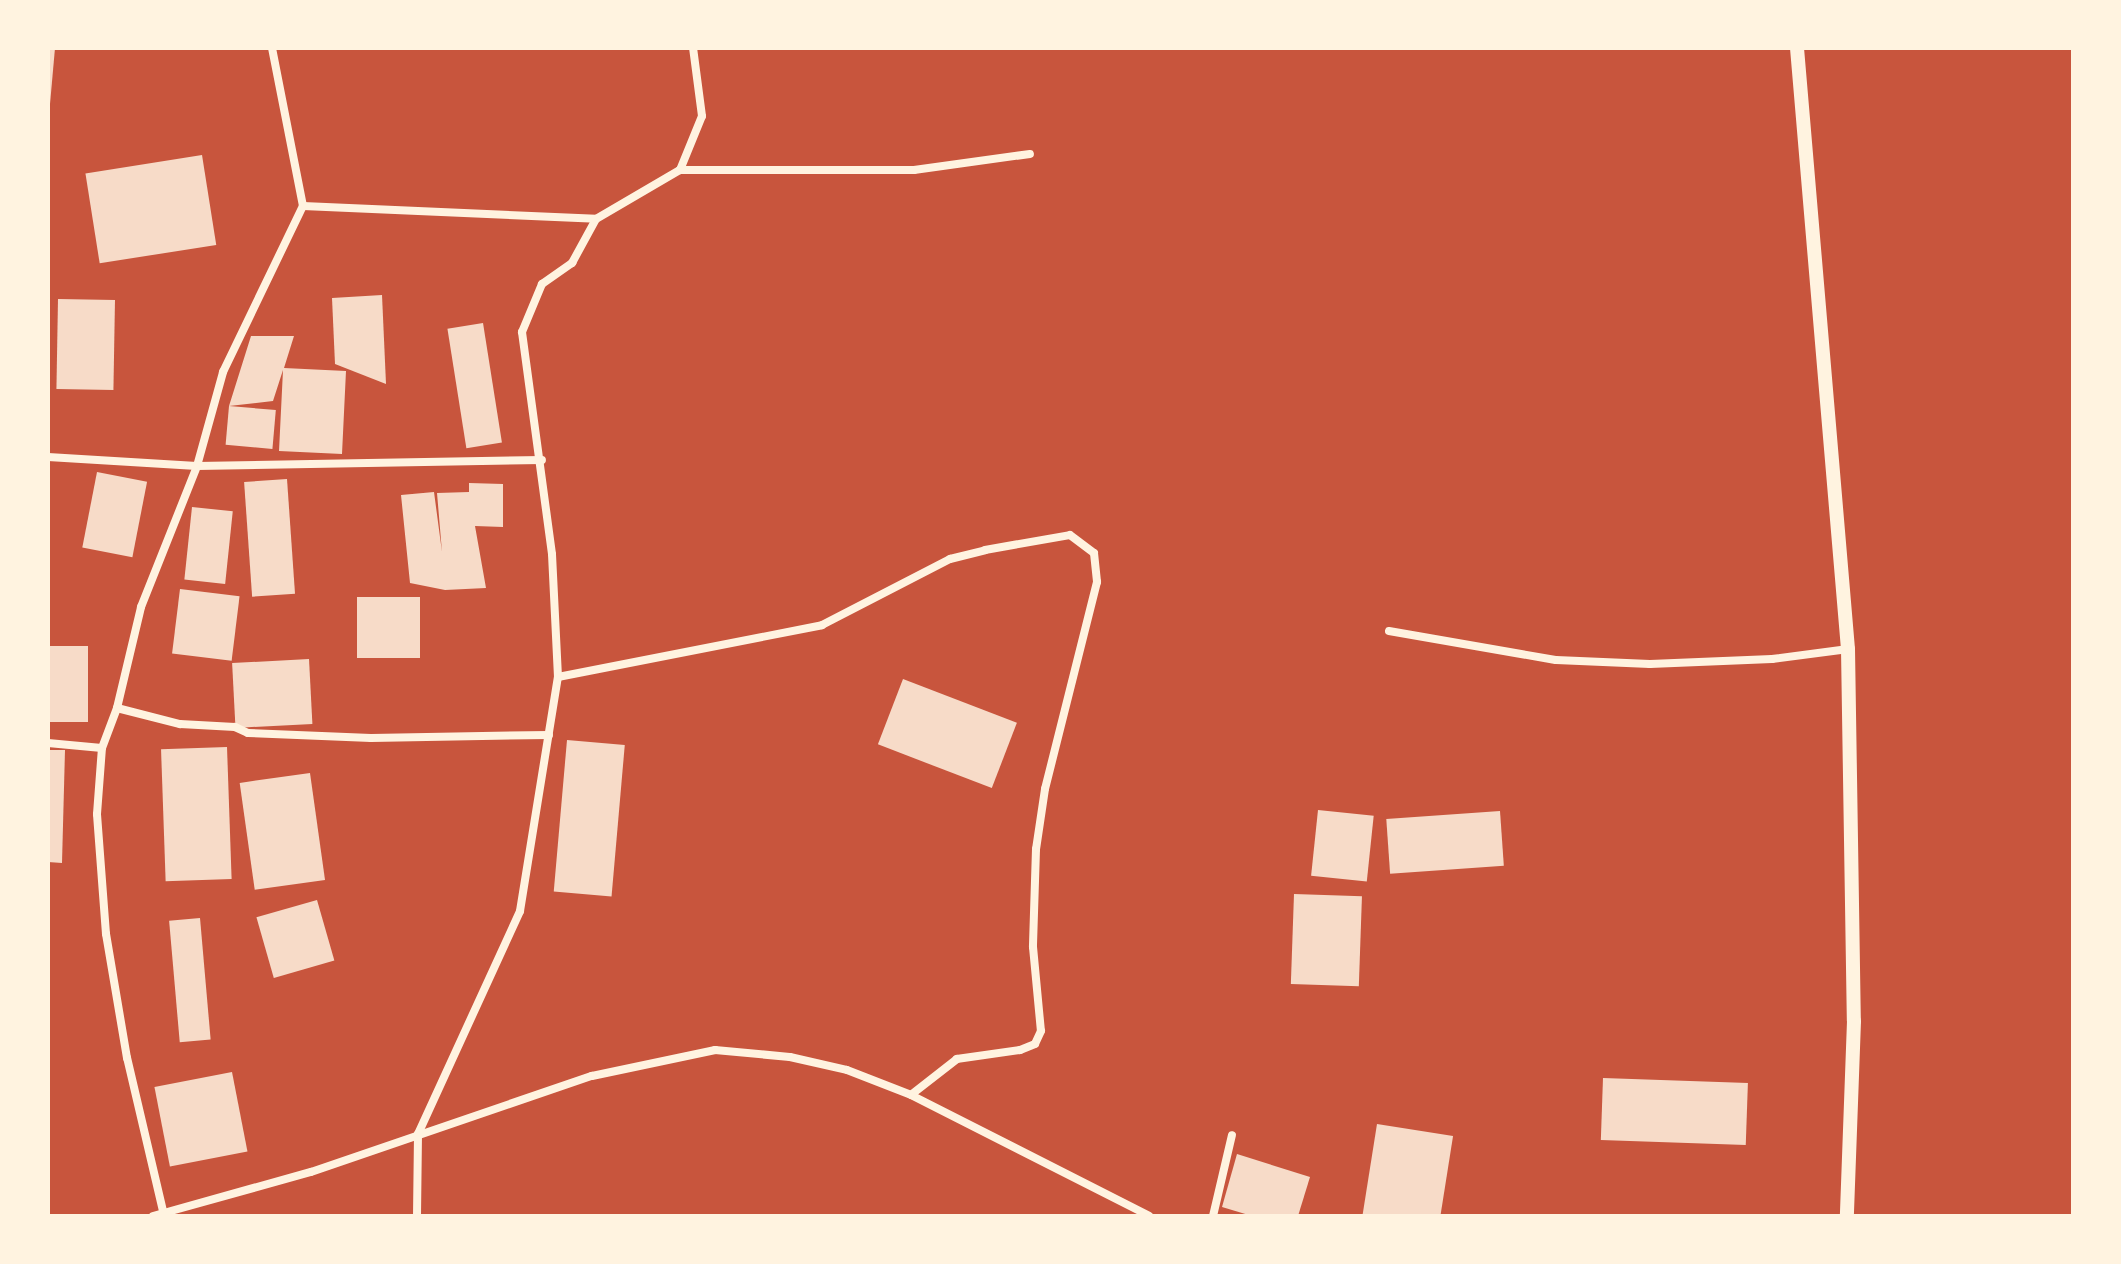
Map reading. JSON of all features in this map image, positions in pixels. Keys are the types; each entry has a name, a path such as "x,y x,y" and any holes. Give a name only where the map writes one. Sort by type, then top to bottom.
{"street":[{"path":"163,1211 127,1058 106,934 97,814 102,748 117,708 141,607 197,466 223,372 303,206 272,48"},
{"path":"680,170 702,116 693,48"},
{"path":"1797,48 1848,649 1854,1021 1847,1216"},
{"path":"417,1216 418,1134 520,911 558,677 542,460 522,332 542,284 572,263 596,219 680,170 914,170 1030,154"},
{"path":"303,206 596,219"},
{"path":"48,457 197,466 542,460"},
{"path":"558,677 822,625 950,559 985,550 1070,535 1094,553 1097,582 1045,789 1036,849 1033,947 1041,1031 1035,1044 1020,1050 957,1059 911,1095"},
{"path":"1389,631 1556,660 1772,659 1848,649"},
{"path":"117,708 180,724 235,727 248,733 371,738 549,735"},
{"path":"48,743 102,748"},
{"path":"153,1216 311,1172 592,1076 715,1050 847,1070 911,1095 1149,1216"},
{"path":"1213,1216 1232,1135"}],"building":[{"path":"48,48 55,48 50,104 48,104"},
{"path":"202,155 216,245 100,263 85,173"},
{"path":"382,295 386,384 335,364 332,298"},
{"path":"58,299 115,300 113,390 56,389"},
{"path":"483,323 502,443 466,448 447,329"},
{"path":"251,336 294,336 284,368 346,371 342,454 279,451 283,370 273,401 229,406"},
{"path":"229,406 276,410 272,449 226,445"},
{"path":"97,472 147,482 132,557 82,548"},
{"path":"287,479 295,594 252,597 244,482"},
{"path":"469,483 503,484 503,527 475,526 486,588 445,590 410,583 401,495 434,492 442,552 437,493 469,492"},
{"path":"192,507 233,511 225,584 184,580"},
{"path":"180,589 240,596 232,661 172,654"},
{"path":"357,597 420,597 420,658 357,658"},
{"path":"48,646 88,646 88,722 48,722"},
{"path":"309,659 312,724 236,728 232,663"},
{"path":"903,679 1017,723 992,788 878,744"},
{"path":"567,740 625,745 612,896 554,891"},
{"path":"227,747 232,879 166,881 161,749"},
{"path":"48,750 65,750 62,863 48,862"},
{"path":"310,773 325,880 255,890 240,783"},
{"path":"1318,810 1374,816 1367,881 1311,876"},
{"path":"1500,811 1504,866 1390,874 1386,819"},
{"path":"1294,894 1362,896 1359,986 1291,984"},
{"path":"317,900 334,961 274,978 256,917"},
{"path":"200,918 211,1040 180,1042 169,921"},
{"path":"232,1072 247,1152 170,1167 154,1087"},
{"path":"1603,1078 1748,1083 1746,1145 1601,1140"},
{"path":"1377,1124 1453,1136 1440,1216 1362,1216"},
{"path":"1237,1154 1310,1177 1298,1216 1252,1216 1222,1207"}]}
